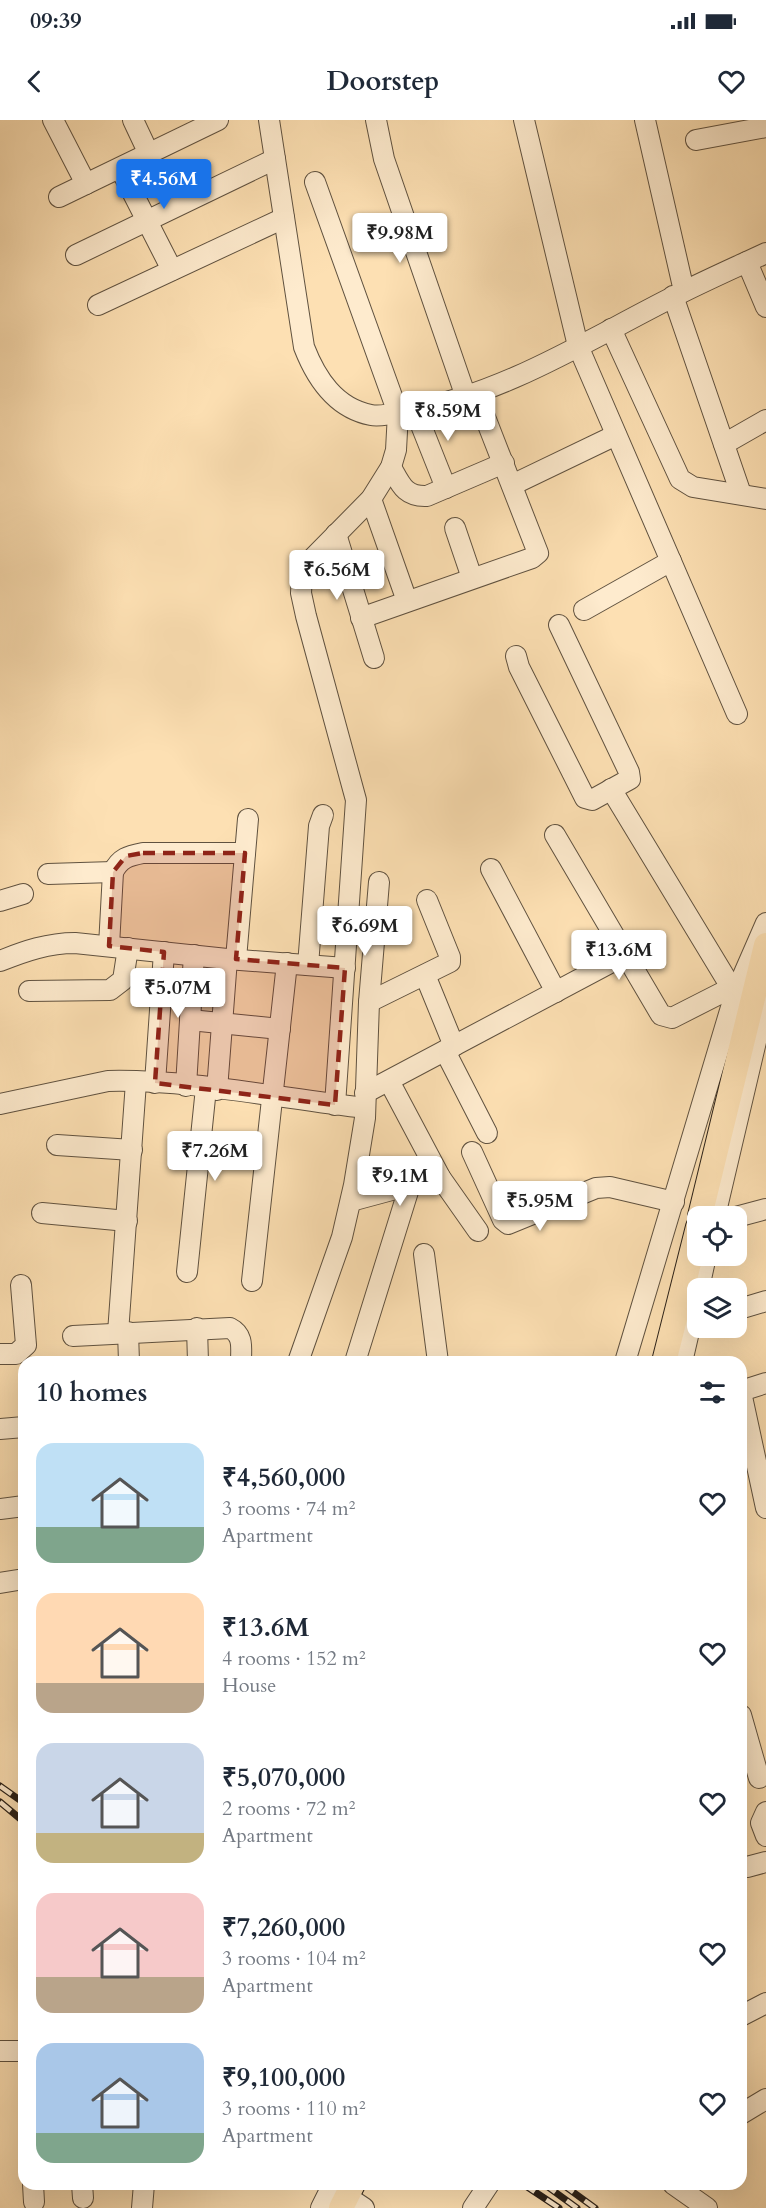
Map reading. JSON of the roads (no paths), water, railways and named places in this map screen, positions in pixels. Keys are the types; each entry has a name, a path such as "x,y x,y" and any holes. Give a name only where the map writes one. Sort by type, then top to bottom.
{"main road":[{"path":"702,1206 766,945"},
{"path":"666,1356 688,1266"}],"street":[{"path":"53,120 86,184"},
{"path":"133,120 149,154"},
{"path":"59,197 218,120"},
{"path":"269,120 304,346 315,375 340,401 372,415 406,411 471,395 578,346 678,294 766,253"},
{"path":"361,618 532,558 538,552 504,463 471,395 384,159 376,120"},
{"path":"524,120 578,346 737,714"},
{"path":"645,120 678,294 741,494"},
{"path":"696,140 766,127"},
{"path":"76,255 275,159"},
{"path":"120,168 172,270"},
{"path":"315,182 406,411 446,489"},
{"path":"98,305 284,218"},
{"path":"747,262 766,307"},
{"path":"611,328 680,479 693,487 766,499"},
{"path":"335,1105 356,800 301,593 302,576 309,562 371,499 391,467 406,411"},
{"path":"724,444 766,420"},
{"path":"512,485 616,435"},
{"path":"391,467 406,492 415,497 427,496 446,489 504,463"},
{"path":"371,499 406,601"},
{"path":"455,528 472,578"},
{"path":"336,534 374,658"},
{"path":"584,610 671,561"},
{"path":"516,656 519,667 585,798 592,800 631,775 559,625"},
{"path":"611,789 749,1017"},
{"path":"308,965 319,826 323,815"},
{"path":"187,1272 231,959 248,819"},
{"path":"555,835 625,955 665,1018 672,1018 733,991"},
{"path":"29,991 110,990 123,980 113,872 117,863 126,856 142,853 245,853"},
{"path":"491,869 556,992"},
{"path":"48,874 113,872"},
{"path":"300,1356 342,1237 351,1201 365,1101 369,1002 379,882"},
{"path":"0,901 23,894"},
{"path":"369,1002 450,962 427,900"},
{"path":"627,1356 674,1202 733,991 766,923"},
{"path":"0,962 55,943 345,968"},
{"path":"128,1356 123,1333 132,1150 146,1083 164,952"},
{"path":"186,1086 194,955"},
{"path":"0,1104 108,1082 186,1086 335,1105 365,1101 389,1081 625,955"},
{"path":"252,1281 287,963"},
{"path":"425,975 449,1048 487,1133"},
{"path":"717,1206 766,999"},
{"path":"190,1020 280,1029"},
{"path":"389,1081 440,1177 478,1231"},
{"path":"57,1145 132,1150"},
{"path":"472,1152 503,1220 508,1224 596,1188 610,1186 674,1202"},
{"path":"351,1201 440,1177"},
{"path":"357,1356 410,1185"},
{"path":"747,1214 766,1209"},
{"path":"42,1213 127,1221"},
{"path":"424,1254 437,1356"},
{"path":"0,1354 16,1354 26,1344 21,1286"},
{"path":"747,1307 766,1301"},
{"path":"197,1328 198,1356"},
{"path":"73,1336 230,1328 238,1332 242,1356"},
{"path":"684,1356 690,1338"},
{"path":"747,1389 766,1383"},
{"path":"747,1418 765,1497"},
{"path":"0,1429 18,1428"},
{"path":"0,1509 18,1507"},
{"path":"0,1583 18,1580"},
{"path":"747,1736 759,1778"},
{"path":"766,1812 760,1823 766,1836"},
{"path":"747,1867 766,1862"},
{"path":"747,2009 766,2003"},
{"path":"0,2051 18,2051"},
{"path":"747,2110 766,2099"},
{"path":"142,2208 144,2190"},
{"path":"473,2208 485,2190"},
{"path":"682,2190 707,2208"},
{"path":"321,2208 345,2194"}],"railway":[{"path":"0,1786 18,1799"},
{"path":"0,1802 18,1817"},
{"path":"532,2190 559,2208"},
{"path":"552,2190 577,2208"},
{"path":"570,2190 595,2208"}]}
